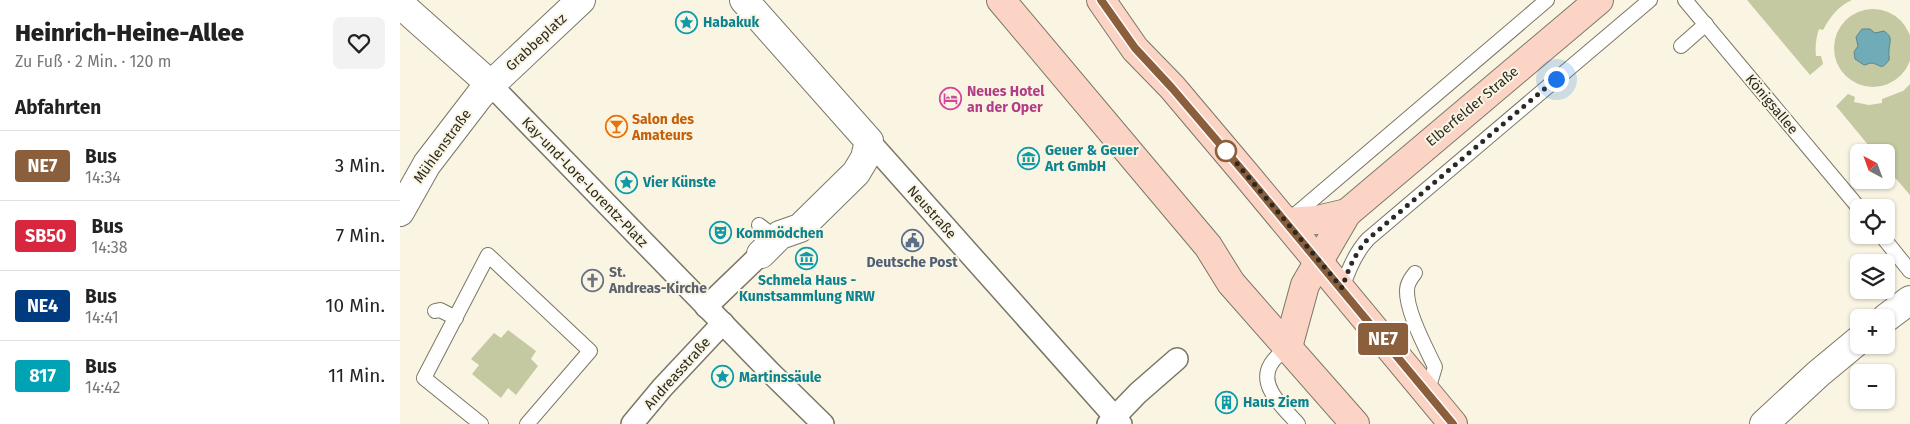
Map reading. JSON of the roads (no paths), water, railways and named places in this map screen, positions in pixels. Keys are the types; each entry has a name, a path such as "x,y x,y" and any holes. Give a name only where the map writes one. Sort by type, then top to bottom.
{"main road":[{"path":"1001,0 1208,246 1231,283 1356,424"},
{"name":"Elberfelder Straße","path":"1288,347 1303,292 1346,213 1599,0"},
{"path":"1106,2 1135,48 1172,88 1342,288 1453,424"},
{"name":"Elberfelder Straße","path":"1286,222 1316,220 1346,213"}],"street":[{"name":"Grabbeplatz","path":"490,84 581,0"},
{"name":"Neustraße","path":"744,0 1115,422"},
{"path":"400,4 490,84"},
{"name":"Mühlenstraße","path":"400,212 409,193 436,151 490,84"},
{"name":"Kay-und-Lore-Lorentz-Platz","path":"490,84 706,307 823,424"},
{"path":"706,307 767,238 800,228 856,173 865,158 869,140"},
{"path":"1895,311 1910,300"},
{"name":"Andreasstraße","path":"632,424 662,388 723,323"},
{"path":"1764,424 1850,347"},
{"path":"1115,422 1138,393 1178,359"}],"lane":[{"path":"1286,222 1546,0"},
{"path":"1342,288 1349,268 1368,239 1650,0"},
{"name":"Königsallee","path":"1685,0 1852,199"},
{"path":"1681,46 1706,24"},
{"path":"1888,244 1910,271"},
{"path":"481,424 424,378 488,255 590,351 528,424"},
{"path":"1415,273 1409,282 1407,291 1418,332 1435,367 1427,393"},
{"path":"1288,347 1271,362 1267,372 1267,381 1272,393 1298,424"}],"water":[{"path":"1862,29 1870,29 1875,33 1884,31 1889,36 1889,60 1884,65 1872,63 1864,65 1855,59 1854,52 1858,46 1856,37"}],"place":[{"name":"Habakuk","path":"687,22"},
{"name":"Neues Hotel an der Oper","path":"951,99"},
{"name":"Salon des Amateurs","path":"616,127"},
{"name":"Geuer & Geuer Art GmbH","path":"1029,158"},
{"name":"Vier Künste","path":"627,182"},
{"name":"Kommödchen","path":"720,233"},
{"name":"Deutsche Post","path":"912,240"},
{"name":"Schmela Haus - Kunstsammlung NRW","path":"807,258"},
{"name":"St. Andreas-Kirche","path":"593,280"},
{"name":"Martinssäule","path":"723,377"},
{"name":"Haus Ziem","path":"1227,402"}]}
